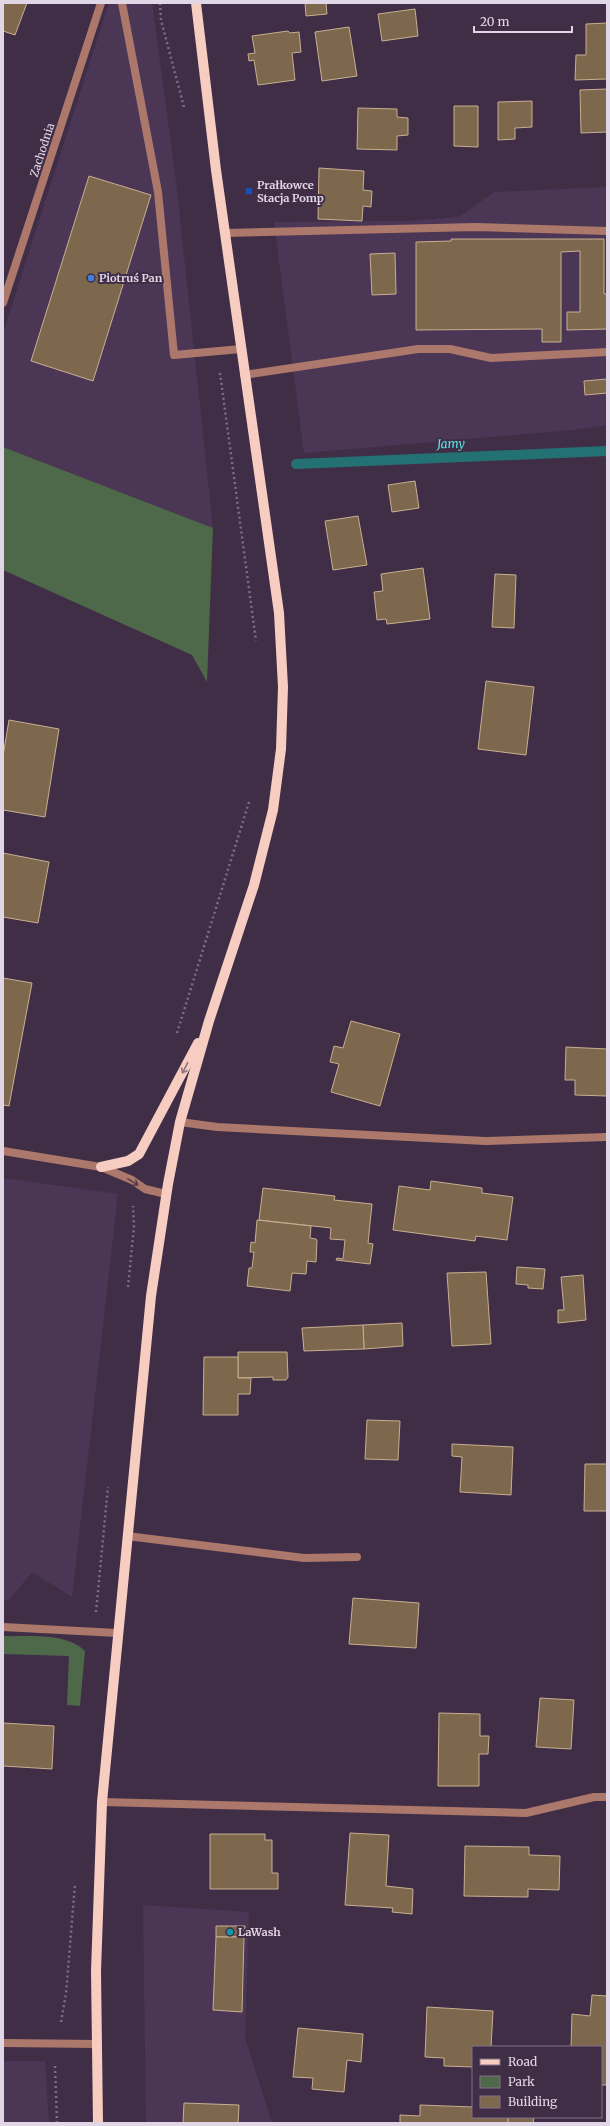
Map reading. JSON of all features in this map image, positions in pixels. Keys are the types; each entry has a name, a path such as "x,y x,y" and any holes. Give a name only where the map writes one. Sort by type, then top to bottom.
{"main road":[{"path":"98,2123 97,1892 102,1802 150,1296 166,1194 180,1122 209,1021 256,878 273,810 281,749 284,687 279,612 244,375 196,3"},
{"path":"101,1167 128,1161 139,1154 209,1021"}],"street":[{"name":"Zachodnia","path":"3,303 101,3"},
{"path":"122,3 158,192 174,355 241,349"},
{"path":"225,233 476,227 607,231"},
{"path":"244,375 418,349 450,349 491,358 607,352"},
{"path":"180,1122 224,1128 485,1140 607,1137"},
{"path":"3,1151 101,1167 132,1180 144,1189 166,1194"},
{"path":"127,1536 304,1558 357,1557"},
{"path":"3,1627 117,1633"},
{"path":"102,1802 526,1813 594,1797 607,1797"},
{"path":"3,2043 97,2044"}],"path":[{"path":"160,3 161,20 173,71 186,113"},
{"path":"217,351 256,643"},
{"path":"176,1034 251,796"},
{"path":"127,1290 134,1227 133,1204"},
{"path":"94,1632 108,1481"},
{"path":"57,2123 54,2044 57,2031 61,2024 66,1994 75,1876"}],"shaded area":[{"path":"109,3 152,3 176,182 213,528 3,447 3,333"},
{"path":"607,187 607,425 572,430 304,453 274,222 407,221 459,217 494,192"},
{"path":"3,1178 118,1194 72,1597 32,1572 9,1600 3,1600"},
{"path":"143,1905 249,1912 245,2038 272,2123 146,2123"},
{"path":"3,2061 45,2061 49,2123 3,2123"}],"green space":[{"path":"3,447 213,528 207,682 192,655 3,570"},
{"path":"3,1636 57,1638 77,1645 85,1651 80,1706 67,1705 69,1656 3,1654"}],"building":[{"path":"3,3 27,3 15,35 3,31"},
{"path":"305,3 326,3 327,14 306,16"},
{"path":"415,9 418,36 382,41 378,14"},
{"path":"607,23 607,79 575,80 576,55 586,55 586,24"},
{"path":"349,27 357,76 322,81 315,32"},
{"path":"288,31 290,33 299,32 301,52 292,53 295,80 258,85 254,60 249,61 248,54 255,53 252,36"},
{"path":"607,89 607,132 581,133 580,90"},
{"path":"532,101 532,127 515,128 515,139 498,140 498,102"},
{"path":"454,106 478,106 478,147 454,146"},
{"path":"358,108 397,109 397,117 408,118 408,135 397,136 397,150 357,149"},
{"path":"319,168 364,171 363,190 372,191 371,207 363,206 362,221 318,219"},
{"name":"Piotruś Pan","path":"89,176 151,195 93,381 31,361"},
{"path":"451,239 604,239 604,294 607,294 607,329 567,330 567,312 580,312 580,251 561,252 561,342 542,342 542,329 416,330 416,242 451,241"},
{"path":"395,253 396,294 372,295 370,254"},
{"path":"607,379 607,393 585,395 584,381"},
{"path":"415,481 419,508 392,512 388,485"},
{"path":"358,516 367,565 333,570 325,521"},
{"path":"423,568 430,619 387,624 386,619 377,620 374,592 383,591 381,574"},
{"path":"495,574 516,575 514,628 492,627"},
{"path":"486,681 534,687 526,755 478,749"},
{"path":"9,720 59,729 45,817 3,810 3,756"},
{"path":"3,853 49,862 38,923 3,917"},
{"path":"3,978 32,983 9,1106 3,1105"},
{"path":"351,1021 400,1034 380,1106 331,1092 339,1064 330,1062 334,1046 343,1048"},
{"path":"566,1047 607,1049 607,1096 575,1095 575,1080 565,1080"},
{"path":"431,1181 482,1188 482,1193 513,1197 507,1240 476,1236 475,1241 393,1230 399,1186 430,1190"},
{"path":"263,1188 335,1196 334,1200 372,1204 368,1243 373,1244 370,1264 336,1260 337,1258 343,1259 345,1240 330,1239 331,1228 259,1220"},
{"path":"257,1220 311,1226 310,1238 316,1239 317,1241 316,1262 307,1261 306,1274 292,1273 290,1291 247,1286 249,1268 252,1268 254,1252 250,1252 251,1242 255,1243"},
{"path":"517,1267 545,1269 543,1289 528,1288 528,1285 516,1284"},
{"path":"486,1272 491,1344 452,1346 447,1273"},
{"path":"583,1275 586,1320 558,1323 558,1310 564,1310 561,1277"},
{"path":"402,1323 403,1346 364,1349 363,1325"},
{"path":"363,1325 364,1349 304,1351 302,1328"},
{"path":"238,1352 287,1352 288,1377 286,1380 273,1380 273,1377 238,1378"},
{"path":"204,1357 238,1357 238,1378 251,1378 250,1394 238,1394 238,1415 203,1415"},
{"path":"367,1420 400,1421 398,1460 365,1459"},
{"path":"452,1444 513,1447 511,1495 460,1492 462,1457 452,1456"},
{"path":"585,1464 607,1464 607,1511 584,1511"},
{"path":"353,1598 419,1603 416,1648 349,1644"},
{"path":"540,1698 574,1700 571,1749 536,1747"},
{"path":"439,1713 480,1714 480,1736 489,1736 488,1754 479,1754 479,1786 438,1786"},
{"path":"3,1723 54,1726 52,1769 3,1766"},
{"path":"350,1833 389,1835 386,1886 413,1889 412,1914 392,1912 393,1908 345,1905"},
{"path":"210,1834 265,1834 265,1840 272,1840 272,1873 278,1873 278,1889 210,1889"},
{"path":"465,1846 529,1847 529,1855 560,1856 559,1890 528,1889 528,1897 464,1896"},
{"name":"LaWash","path":"216,1926 245,1926 244,1937 216,1937"},
{"path":"216,1937 244,1937 242,2012 213,2010"},
{"path":"592,1995 607,1996 607,2085 602,2085 602,2046 571,2046 572,2014 590,2016"},
{"path":"427,2007 493,2011 491,2046 472,2046 472,2067 444,2066 444,2058 425,2057"},
{"path":"298,2028 363,2034 361,2062 347,2060 344,2092 312,2089 313,2078 293,2077"},
{"path":"184,2103 239,2105 238,2123 183,2123"},
{"path":"420,2105 472,2107 472,2118 508,2118 508,2123 400,2123 400,2115 420,2116"},
{"path":"508,2118 534,2118 533,2123 508,2123"}],"waterway":[{"name":"Jamy","path":"296,464 607,451"}],"place":[{"name":"Prałkowce Stacja Pomp","path":"249,191"},
{"name":"Piotruś Pan","path":"91,278"},
{"name":"LaWash","path":"230,1932"}]}
